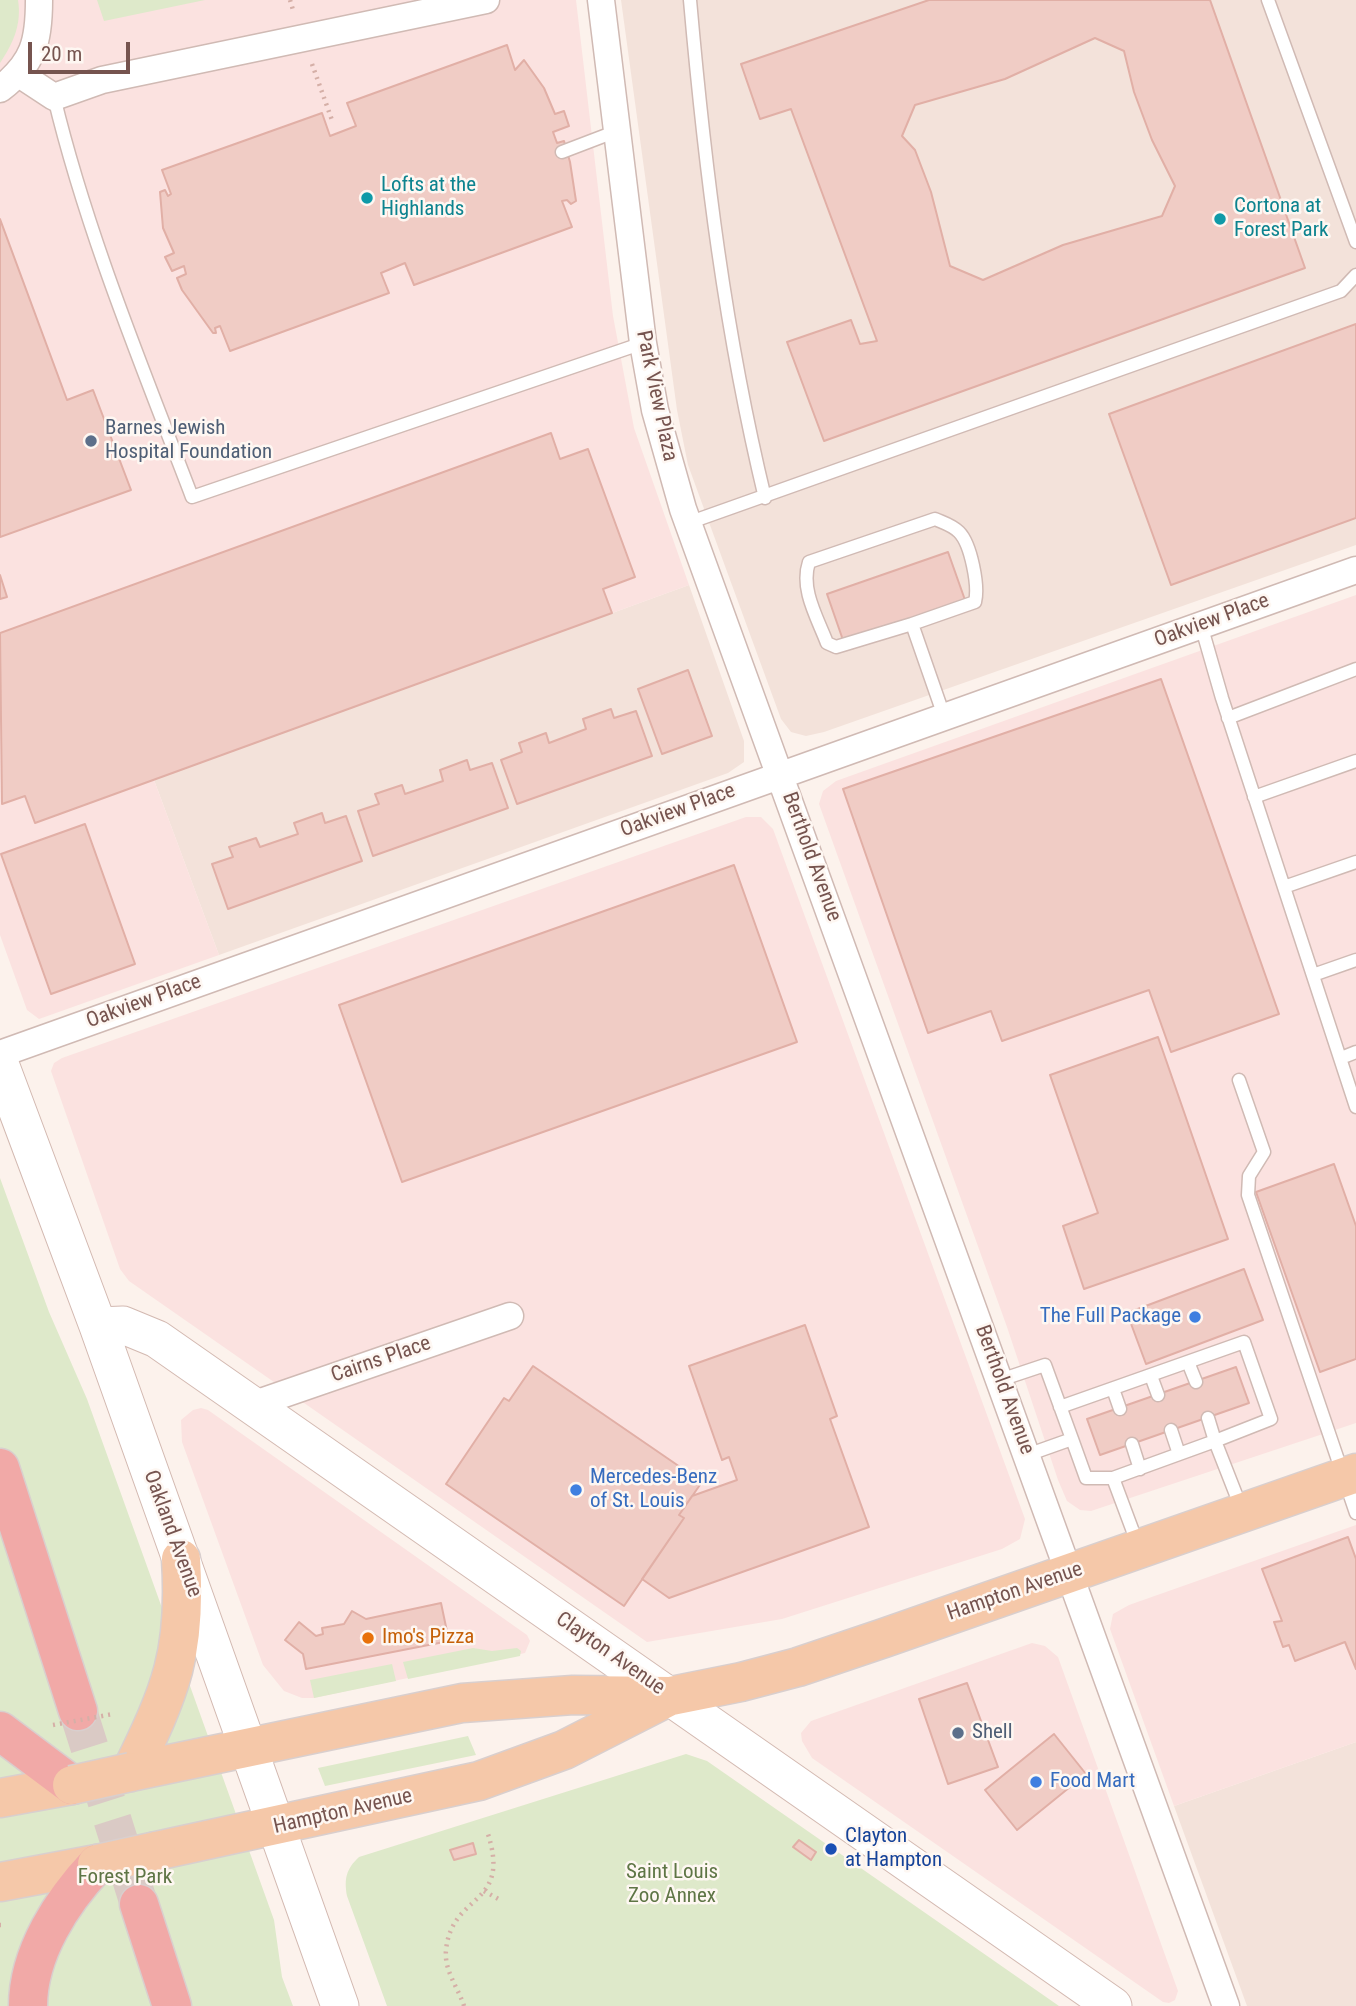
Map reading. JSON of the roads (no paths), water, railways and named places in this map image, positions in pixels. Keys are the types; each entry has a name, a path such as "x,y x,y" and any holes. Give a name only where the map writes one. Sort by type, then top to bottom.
{"highway":[{"path":"0,1468 81,1716"},
{"path":"0,1731 72,1785"},
{"path":"27,2006 46,1935 64,1904 97,1864"},
{"path":"139,1904 172,2006"}],"main road":[{"name":"Hampton Avenue","path":"0,1882 276,1827 478,1781 523,1767 671,1696 798,1667 1350,1475"},
{"path":"131,1772 162,1707 177,1662 182,1630 181,1559"},
{"name":"Hampton Avenue","path":"0,1798 462,1703 586,1694 671,1696"}],"street":[{"path":"39,0 39,36 10,82 54,97 102,79 486,0"},
{"name":"Park View Plaza","path":"601,0 643,343 656,410 688,523 782,775"},
{"name":"Oakview Place","path":"0,1054 1356,570"},
{"name":"Berthold Avenue","path":"782,775 1226,2006"},
{"name":"Oakland Avenue","path":"0,1064 98,1326 340,2006"},
{"name":"Cairns Place","path":"252,1405 510,1315"},
{"name":"Clayton Avenue","path":"98,1326 122,1325 140,1330 252,1405 1113,2006"}],"lane":[{"path":"690,0 711,214 740,394 765,498"},
{"path":"1268,0 1356,242"},
{"path":"54,97 66,147 118,303 192,498 643,343"},
{"path":"562,152 617,131"},
{"path":"688,523 765,498 1341,291 1356,275"},
{"path":"935,519 951,526 962,535 978,585 975,602 912,624 836,648 827,643 807,592 805,574 809,562 935,519"},
{"path":"912,624 944,716"},
{"path":"1201,625 1228,718 1356,1107"},
{"path":"1228,718 1356,669"},
{"path":"1254,797 1356,761"},
{"path":"1284,887 1356,862"},
{"path":"1313,975 1356,960"},
{"path":"1340,1058 1356,1052"},
{"path":"1240,1080 1264,1152 1249,1176 1248,1195 1350,1475 1356,1513"},
{"path":"1000,1380 1045,1364 1060,1407 1086,1478 1113,1478 1271,1419 1244,1342 1060,1407"},
{"path":"1188,1362 1196,1382"},
{"path":"1152,1376 1158,1395"},
{"path":"1113,1389 1120,1409"},
{"path":"1208,1418 1244,1514"},
{"path":"1171,1430 1179,1454"},
{"path":"1027,1455 1072,1439"},
{"path":"1132,1444 1140,1469"},
{"path":"1113,1478 1140,1549"}],"tunnel":[{"path":"78,1711 139,1904"}],"place":[{"name":"Lofts at the Highlands","path":"367,198"},
{"name":"Cortona at Forest Park","path":"1220,219"},
{"name":"Barnes Jewish Hospital Foundation","path":"91,441"},
{"name":"The Full Package","path":"1195,1317"},
{"name":"Mercedes-Benz of St. Louis","path":"576,1490"},
{"name":"Imo's Pizza","path":"368,1638"},
{"name":"Shell","path":"958,1733"},
{"name":"Food Mart","path":"1036,1782"},
{"name":"Clayton at Hampton","path":"831,1849"}],"park label":[{"name":"Forest Park","path":"125,1878"},
{"name":"Saint Louis Zoo Annex","path":"672,1885"}]}
